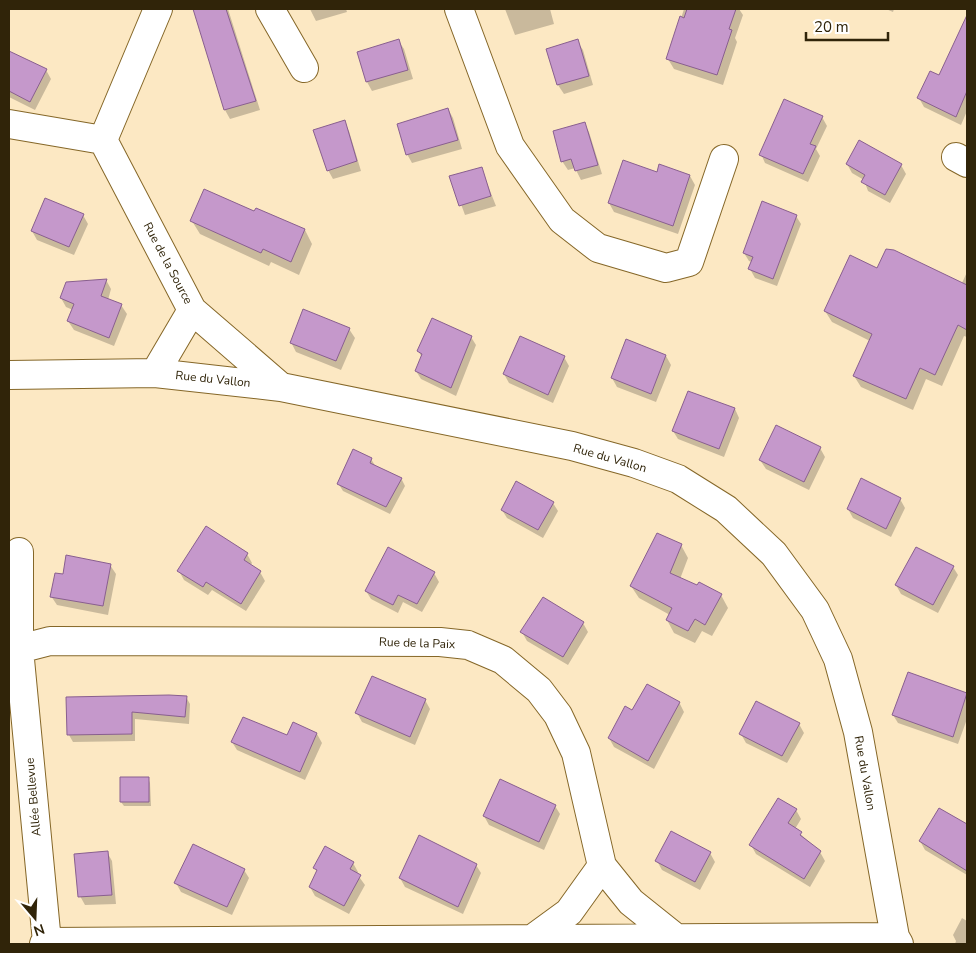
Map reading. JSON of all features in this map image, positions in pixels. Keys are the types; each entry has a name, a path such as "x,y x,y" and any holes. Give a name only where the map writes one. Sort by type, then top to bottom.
{"street":[{"path":"9,124 103,140 158,9"},
{"path":"270,9 304,68"},
{"path":"459,9 510,146 562,220 598,248 666,268 689,262 724,159"},
{"name":"Rue de la Source","path":"103,140 192,310 280,387"},
{"path":"155,373 192,310"},
{"name":"Rue du Vallon","path":"9,375 155,373 280,387 572,446 616,458 678,480 726,509 774,554 815,610 838,659 858,732 897,940"},
{"name":"Allée Bellevue","path":"19,552 19,649 45,943"},
{"name":"Rue de la Paix","path":"19,649 50,641 440,642 468,645 503,660 539,690 558,715 576,753 602,866 631,902 676,938"},
{"path":"532,939 569,912 602,866"},
{"path":"45,943 676,938 897,940"}],"building":[{"path":"193,9 226,9 256,101 224,110"},
{"path":"687,9 736,9 729,29 732,30 717,75 666,59 680,16 684,18"},
{"path":"967,15 967,91 956,117 917,98 930,71 939,75"},
{"path":"399,39 408,70 366,82 357,52"},
{"path":"578,39 589,76 557,85 546,49"},
{"path":"9,51 47,69 30,102 9,91"},
{"path":"784,99 823,116 810,144 816,146 803,174 759,155"},
{"path":"448,108 458,140 406,155 397,124"},
{"path":"345,120 357,161 327,171 313,130"},
{"path":"585,122 598,165 575,171 571,159 561,162 553,131"},
{"path":"859,140 902,164 885,195 861,182 865,175 846,164"},
{"path":"623,160 657,172 659,164 690,175 673,226 608,203"},
{"path":"482,167 491,196 459,206 449,176"},
{"path":"204,189 254,211 256,208 305,229 291,262 263,249 261,253 190,221"},
{"path":"45,198 84,214 69,247 31,231"},
{"path":"762,201 797,215 773,279 748,269 753,257 743,253"},
{"path":"886,249 894,250 967,285 967,330 958,325 935,375 920,368 906,399 853,376 872,334 824,311 850,255 877,268"},
{"path":"107,279 101,296 122,304 109,338 67,321 74,304 60,298 66,282"},
{"path":"303,309 350,328 336,361 290,343"},
{"path":"432,318 472,336 451,388 415,371 422,354 417,351"},
{"path":"520,336 565,356 548,395 503,374"},
{"path":"626,339 666,355 651,394 611,378"},
{"path":"688,391 735,408 719,449 672,431"},
{"path":"776,425 821,447 804,482 759,460"},
{"path":"353,449 372,458 370,463 402,478 386,507 337,484"},
{"path":"861,478 901,498 886,529 847,509"},
{"path":"516,481 554,502 538,530 501,510"},
{"path":"206,526 248,553 244,560 261,571 241,604 206,582 203,587 177,571"},
{"path":"657,533 682,544 670,573 697,585 699,582 722,594 705,625 695,619 688,631 666,620 672,608 630,586"},
{"path":"388,547 435,572 417,604 398,595 393,605 365,591"},
{"path":"916,547 954,566 933,605 895,585"},
{"path":"66,555 111,564 103,606 50,597 55,573 63,574"},
{"path":"543,597 584,622 563,657 520,632"},
{"path":"908,672 967,693 953,737 892,715"},
{"path":"372,676 426,699 410,737 355,713"},
{"path":"647,684 680,702 648,761 608,738 625,706 632,710"},
{"path":"187,696 185,717 132,712 132,734 67,735 66,697"},
{"path":"756,701 800,723 782,756 739,734"},
{"path":"243,717 287,735 293,722 317,733 300,772 231,742"},
{"path":"120,777 149,777 149,802 120,802"},
{"path":"500,779 556,805 539,842 483,816"},
{"path":"778,798 797,809 788,823 802,832 800,835 821,851 804,879 749,845"},
{"path":"939,808 967,824 967,871 919,841"},
{"path":"671,831 711,852 695,882 655,861"},
{"path":"419,835 477,864 458,907 399,878"},
{"path":"193,844 245,869 227,907 174,883"},
{"path":"325,846 354,862 350,869 361,875 344,906 309,887 317,870 313,868"},
{"path":"108,851 112,895 78,897 74,854"}]}
